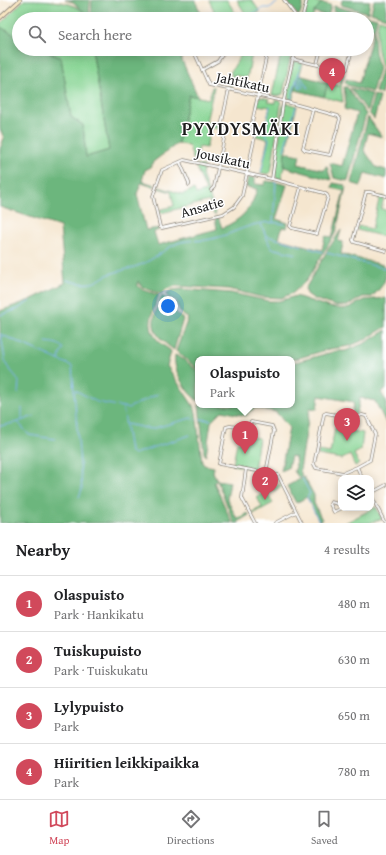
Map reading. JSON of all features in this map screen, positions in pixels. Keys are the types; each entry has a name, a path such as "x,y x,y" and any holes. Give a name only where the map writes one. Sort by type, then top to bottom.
{"main road":[{"path":"0,18 20,0"}],"street":[{"path":"284,0 293,12"},
{"path":"304,12 307,0"},
{"name":"Jahtikatu","path":"196,56 209,85 283,101 313,109 340,117 330,155 305,150 303,148 313,109"},
{"path":"202,70 218,61 221,56"},
{"name":"Ansatie","path":"162,228 227,212 236,205 240,199 255,136 250,132 266,56"},
{"path":"317,64 319,56"},
{"path":"272,179 283,101 292,58 344,71 347,69 350,56"},
{"path":"211,190 214,187 226,129 221,127 229,89"},
{"name":"Jousikatu","path":"162,228 160,227 153,195 162,170 184,160 247,173 272,179 324,193 328,198 317,234 292,228 290,226 301,187"},
{"path":"180,162 189,185"},
{"path":"386,196 366,192 353,242 386,251"},
{"path":"326,413 355,418 362,414 366,416 375,434 370,460 357,467 343,473 316,468 314,464 323,415 326,413"},
{"path":"266,473 274,431 270,425 250,422 247,428 227,426 224,430 219,464 266,473 278,475 302,523"},
{"path":"357,467 361,475"},
{"path":"246,469 242,498 255,523"},
{"path":"374,492 386,485"},
{"path":"374,500 385,523"},
{"path":"338,503 331,502 330,504 334,512 338,510"},
{"path":"275,523 296,512"}],"green space":[{"path":"24,0 41,0 61,2 78,8 83,12 12,12"},
{"path":"65,0 90,0 89,12 84,12 73,2"},
{"path":"92,0 195,0 200,12 91,12"},
{"path":"209,0 227,0 235,12 215,12"},
{"path":"237,0 252,0 260,12 244,12"},
{"path":"291,0 304,0 301,12 295,12 287,2"},
{"path":"308,0 321,3 314,12 305,12"},
{"path":"342,0 370,1 368,12 341,5"},
{"path":"374,0 386,0 386,18 371,12"},
{"path":"321,3 331,5 329,12 314,12"},
{"path":"334,6 356,12 337,12 333,11"},
{"path":"12,12 12,33 0,27 0,24"},
{"path":"374,17 377,18 374,32"},
{"path":"379,19 386,21 386,76 381,62 377,41"},
{"path":"0,27 12,33 12,56 57,56 61,58 71,117 83,125 86,157 109,150 93,56 185,56 181,58 198,97 189,95 178,143 153,162 151,167 145,170 142,181 155,185 154,187 141,183 137,194 146,230 159,228 159,230 154,232 158,245 217,229 215,218 218,217 222,228 235,221 249,208 255,196 257,189 246,187 248,177 255,178 255,184 264,185 266,181 287,185 276,219 288,223 287,228 282,227 279,239 322,250 325,236 332,237 344,191 332,188 333,183 345,185 346,187 336,232 307,280 293,293 281,298 261,297 228,289 176,286 167,289 161,294 142,287 138,281 138,286 143,290 159,295 151,319 152,332 156,338 171,352 167,366 196,412 202,462 204,465 214,467 213,472 217,480 214,482 232,523 0,523 0,311 30,300 65,283 60,227 0,207 0,149 4,138 0,129"},
{"path":"374,32 375,52 379,68 372,92 347,85 345,83 346,79 359,83 366,56 374,56"},
{"path":"57,56 93,56 109,150 86,157 83,125 71,117 61,58"},
{"path":"240,56 252,56 247,78 234,75 231,86 229,86 232,74 230,73"},
{"path":"280,56 291,56 283,94 278,96 272,95"},
{"path":"295,61 303,63 292,101 289,100 289,97 286,95 293,63"},
{"path":"382,67 386,76 381,94 375,92"},
{"path":"343,73 341,87 343,102 324,97 328,83 339,86"},
{"path":"299,75 328,83 324,97 295,90"},
{"path":"212,87 214,87 206,122 220,125 219,129 211,127 206,148 199,147 196,160 193,159 189,146 178,143 189,95 209,99"},
{"path":"344,87 347,87 366,114 347,181 334,178 330,163 342,166 357,113 344,109 346,104"},
{"path":"350,88 372,94 367,111"},
{"path":"374,95 380,97 374,119 369,113"},
{"path":"261,97 269,99 268,102 275,103 276,100 280,101 281,104 271,172 268,174 261,173 268,139 256,136 257,132 264,133 270,107 257,105 258,99"},
{"path":"286,103 297,106 285,152 284,167 281,179 276,178 275,174 283,107"},
{"path":"368,117 382,137 368,133 364,150 376,167 386,170 386,179 365,173 361,186 351,183"},
{"path":"285,152 300,155 298,164 324,170 327,166 331,180 284,167"},
{"path":"195,165 204,166 202,175 216,214 214,215 209,201 161,213 159,210 174,206 171,192 158,188 159,187 183,194 194,189 196,194 206,191"},
{"path":"380,196 384,197 381,209 386,210 386,237 357,230 358,226 372,229"},
{"path":"341,230 338,241 343,242 341,254 383,265 386,267 386,273 383,284 372,297 363,297 347,306 335,306 314,299 307,294 305,289"},
{"path":"181,289 231,293 269,301 279,301 296,296 329,307 344,309 364,300 386,298 386,327 364,340 350,346 330,349 295,359 295,356 195,356 195,367 176,351 188,318 180,311 177,301 165,294 172,290"},
{"path":"162,296 176,303 176,312 183,319 174,350 160,338 154,326 155,313"},
{"path":"386,330 386,389 381,392 386,401 386,423 375,401 360,398 357,413 352,416 354,402 319,396 317,409 310,408 300,470 302,476 299,478 294,471 296,467 295,457 291,456 288,468 281,471 289,428 276,412 255,408 295,408 295,362 336,351 345,351 365,343"},
{"path":"175,355 195,369 195,399 184,386 176,369"},
{"path":"199,408 255,408 246,416 222,411 211,422 206,456 204,453"},
{"path":"352,419 354,420 352,431 363,433 361,450 354,454 359,464 355,466 350,455 342,459 318,455 318,451 330,453 335,428 350,431"},
{"path":"247,431 251,431 250,437 259,438 254,469 233,465 237,442 245,443"},
{"path":"304,477 314,495 314,503 322,520 319,521 307,497 296,503 287,486"},
{"path":"217,480 230,482 227,499 237,519 248,513 249,515 239,521 239,523 234,523"},
{"path":"280,484 281,487 268,494 273,503 253,514 251,513 262,507 257,497"},
{"path":"376,507 382,519 368,523 345,523 368,511 374,511 374,508"}],"waterway":[{"path":"256,12 263,8 269,8 277,3"},
{"path":"291,99 301,65"},
{"path":"299,74 308,88"},
{"path":"298,77 304,86"},
{"path":"297,80 303,88"},
{"path":"296,81 301,89"},
{"path":"261,172 269,139 265,133 270,106"},
{"path":"284,150 296,106"},
{"path":"273,222 276,182"},
{"path":"67,280 82,283 94,282 115,272 145,263 178,243 220,237 255,224 274,222 284,224"},
{"path":"261,224 271,248 296,254"},
{"path":"267,236 323,252"},
{"path":"327,253 386,269"},
{"path":"0,315 18,309 30,301"},
{"path":"0,334 72,366 82,489 79,497"},
{"path":"1,335 7,366 19,382 18,393"},
{"path":"46,342 62,347 63,349 59,360"},
{"path":"75,390 97,402 128,408 158,394"},
{"path":"123,407 130,451 134,454 190,435"},
{"path":"22,408 22,420"},
{"path":"0,426 18,422 34,416"},
{"path":"126,424 151,429 191,418 197,419"},
{"path":"200,419 211,420"},
{"path":"18,422 29,435 55,439"},
{"path":"302,478 310,493 307,498 320,523"}],"place":[{"name":"Hiiritien leikkipaikka","path":"332,91"},
{"name":"Lylypuisto","path":"347,441"},
{"name":"Olaspuisto","path":"245,454"},
{"name":"Tuiskupuisto","path":"265,500"}],"district":[{"name":"PYYDYSMÄKI","path":"241,129"}]}
